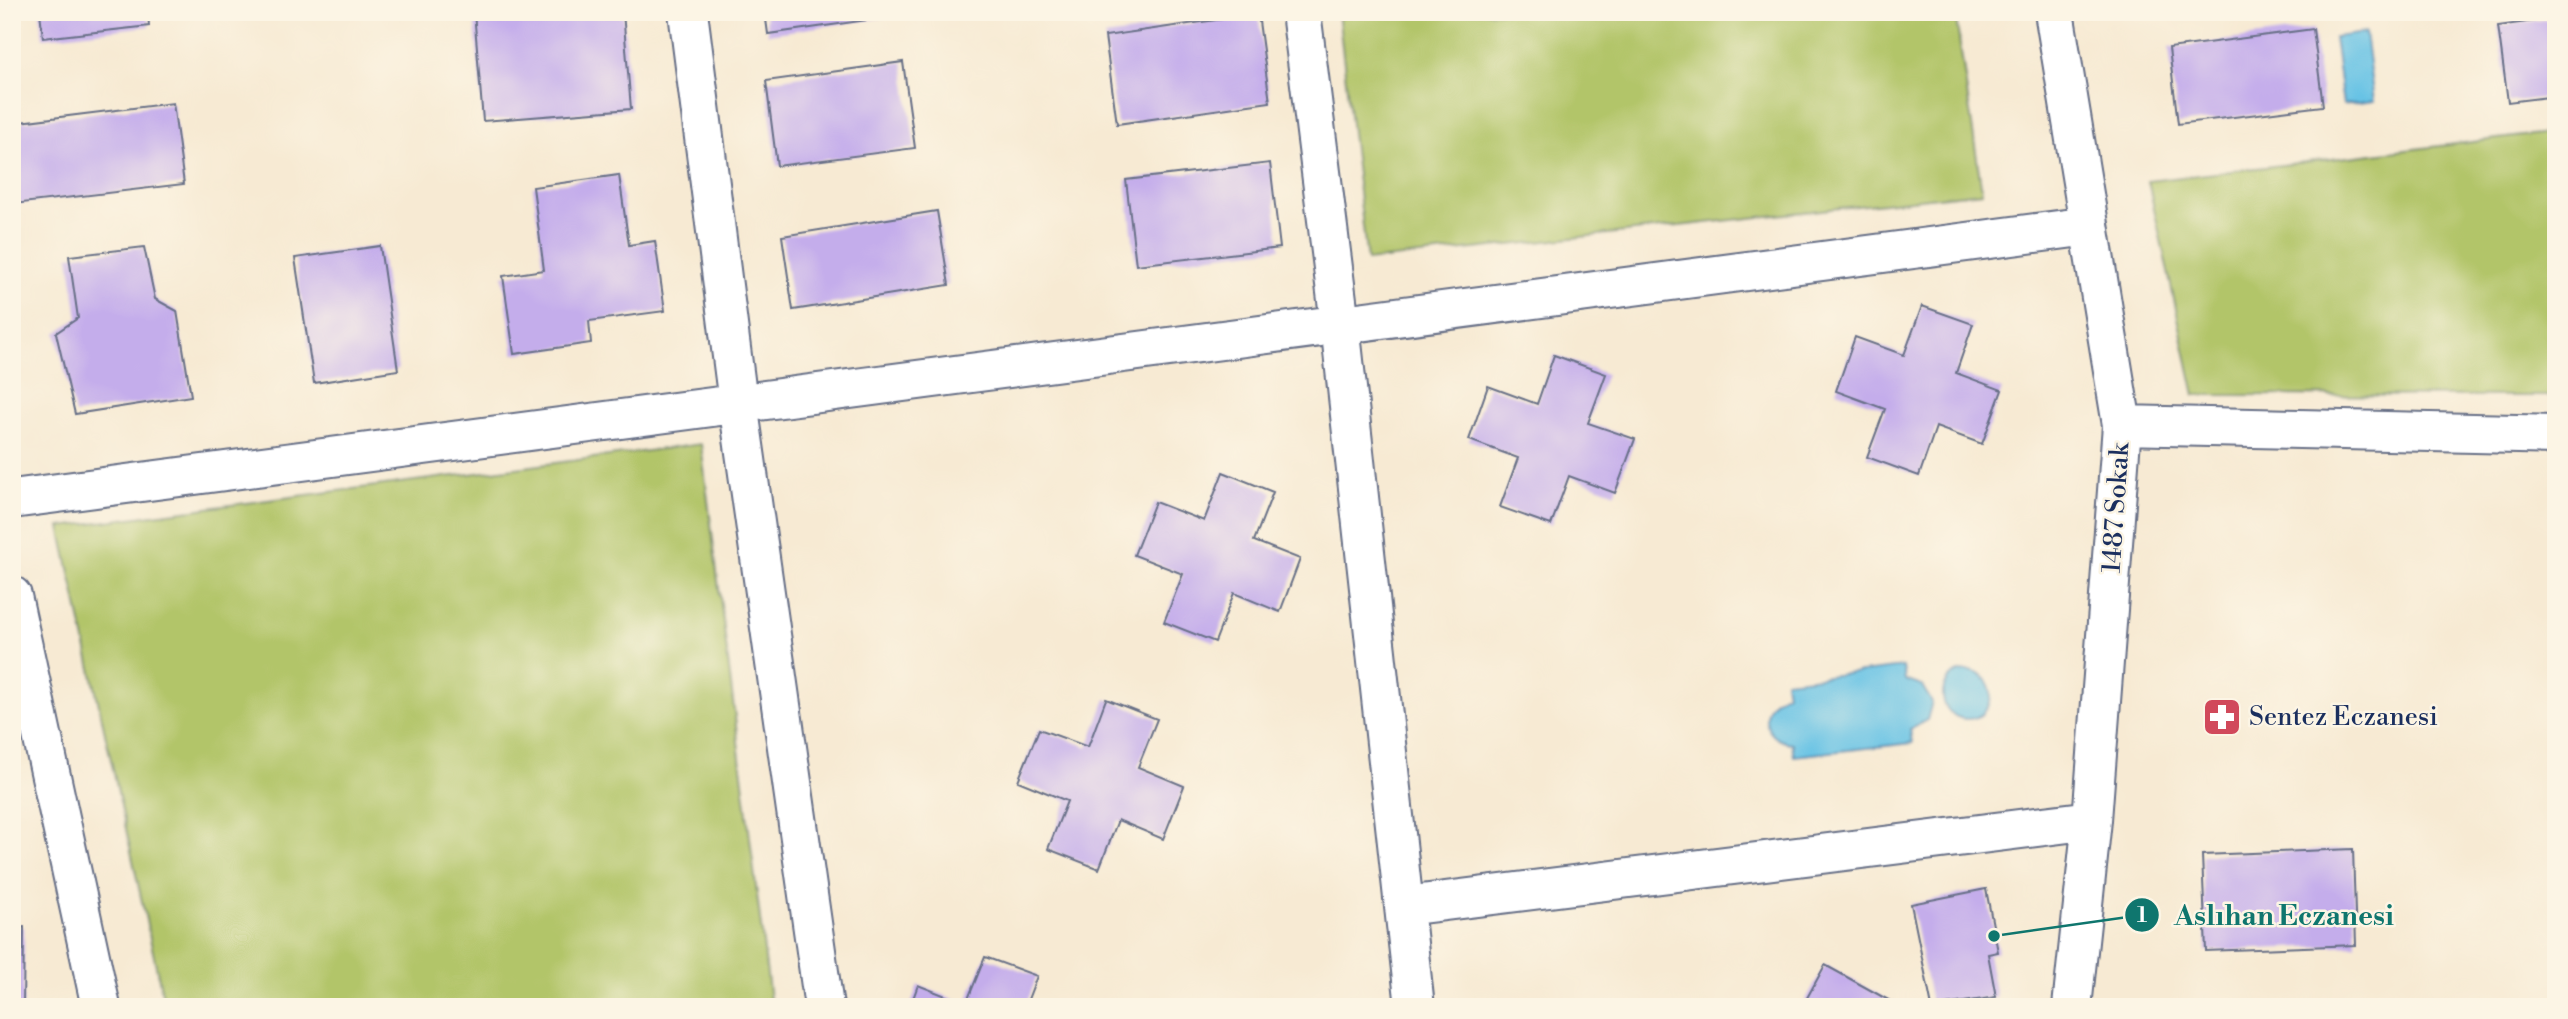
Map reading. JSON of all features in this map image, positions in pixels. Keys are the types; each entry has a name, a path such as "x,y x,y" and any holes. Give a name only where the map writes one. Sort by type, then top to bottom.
{"street":[{"path":"688,12 737,403 824,1007"},
{"path":"1301,12 1339,324 1415,1007"},
{"name":"1487 Sokak","path":"2054,12 2122,425 2092,820 2071,1007"},
{"path":"12,499 2089,226"},
{"path":"2122,425 2556,435"},
{"path":"12,596 101,1007"},
{"path":"1405,906 2092,820"}],"green space":[{"path":"1338,12 1955,12 1982,192 1367,261"},
{"path":"2556,132 2556,396 2195,395 2148,181"},
{"path":"701,444 771,1007 165,1007 60,527"}],"water":[{"path":"2365,33 2374,101 2343,105 2334,37"},
{"path":"1903,667 1905,680 1922,686 1932,702 1927,720 1910,729 1912,743 1794,756 1792,743 1782,741 1769,729 1767,713 1770,705 1787,694 1785,681"},
{"path":"1967,671 1976,672 1984,678 1990,686 1990,704 1984,712 1976,718 1967,719 1958,718 1950,712 1944,704 1943,695 1944,686 1950,678 1958,672"}],"building":[{"path":"40,12 148,12 149,26 43,38"},
{"path":"474,12 623,12 631,109 483,121"},
{"path":"765,12 903,12 903,15 768,34"},
{"path":"1258,14 1270,102 1117,124 1105,36"},
{"path":"2556,18 2556,96 2508,102 2498,26"},
{"path":"2313,29 2323,106 2178,124 2169,48"},
{"path":"903,62 915,148 777,166 766,81"},
{"path":"173,103 184,184 14,204 12,123"},
{"path":"1270,163 1280,248 1136,265 1126,180"},
{"path":"619,175 629,245 655,241 665,311 589,321 591,343 514,354 503,276 544,270 533,187"},
{"path":"937,211 949,285 793,310 782,236"},
{"path":"380,246 398,370 314,383 295,258"},
{"path":"144,247 155,299 177,311 191,396 75,414 56,333 78,318 69,256"},
{"path":"1922,306 1973,324 1956,373 2002,390 1982,444 1936,427 1919,476 1867,457 1885,409 1836,391 1855,337 1904,355"},
{"path":"1554,355 1606,374 1588,423 1635,439 1615,493 1569,476 1551,525 1500,507 1518,458 1469,440 1488,386 1537,404"},
{"path":"1223,472 1273,492 1254,541 1300,559 1280,612 1234,593 1215,642 1164,622 1183,574 1134,555 1155,502 1204,521"},
{"path":"1106,699 1157,719 1138,767 1184,786 1163,839 1118,820 1099,869 1048,849 1067,801 1018,781 1039,729 1088,747"},
{"path":"2353,849 2356,945 2206,951 2202,855"},
{"path":"1986,889 1998,952 1988,954 1996,997 1932,1007 1911,904"},
{"path":"24,927 23,1007 12,1007 12,928"},
{"path":"985,957 1037,976 1025,1007 910,1007 918,985 966,1004"},
{"path":"1825,965 1901,1007 1802,1007"}],"place":[{"name":"Sentez Eczanesi","path":"2222,717"},
{"name":"Aslıhan Eczanesi","path":"1994,936"}]}
